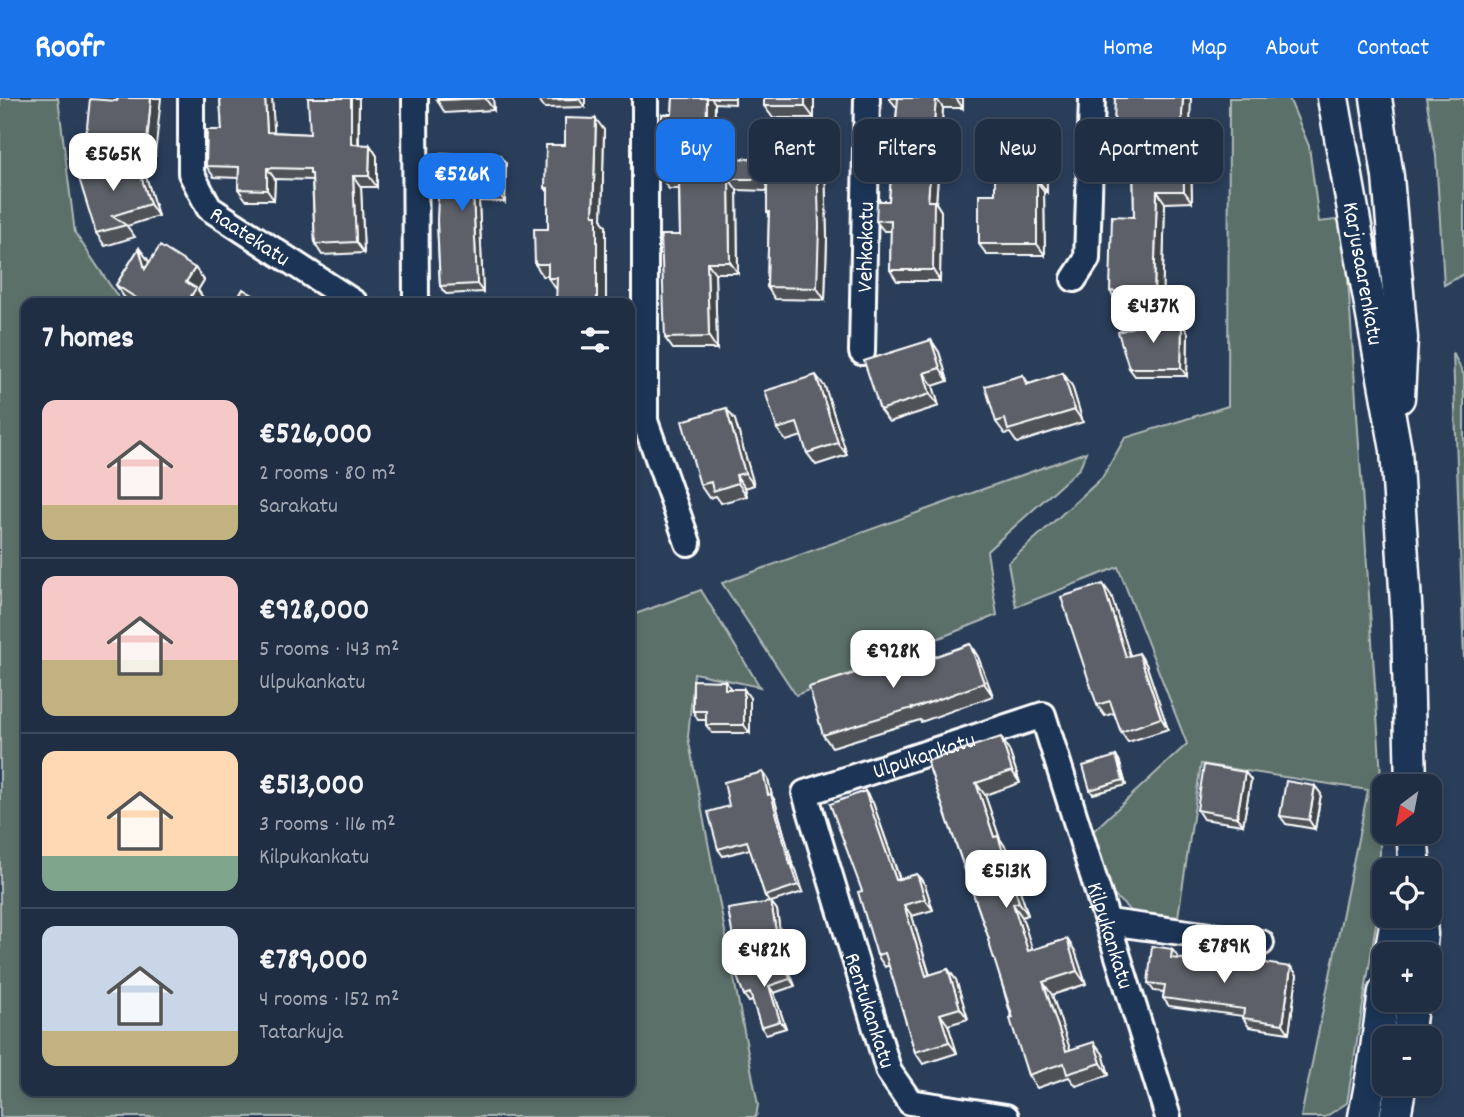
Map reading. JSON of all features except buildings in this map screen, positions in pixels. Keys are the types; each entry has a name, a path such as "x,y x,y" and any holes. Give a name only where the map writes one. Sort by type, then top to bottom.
{"street":[{"name":"Raatekatu","path":"191,98 191,173 209,208 347,298"},
{"path":"415,98 416,298"},
{"path":"645,98 645,421 688,543"},
{"name":"Vehkakatu","path":"862,352 867,98"},
{"path":"1074,279 1087,259 1092,98"},
{"name":"Karjusaarenkatu","path":"1333,98 1396,450 1407,619 1411,774"},
{"name":"Karjusaarenkatu","path":"1376,98 1388,177 1402,338 1396,450"},
{"name":"Ulpukankatu","path":"805,793 1043,715"},
{"name":"Kilpukankatu","path":"1043,715 1168,1117"},
{"name":"Rentukankatu","path":"805,793 889,1072 910,1102 1006,1117"},
{"path":"1109,922 1261,943"},
{"path":"1364,1117 1381,1012"},
{"path":"1395,1117 1399,1096"}],"green space":[{"path":"0,98 58,98 75,233 119,298 21,298 21,1096 635,1096 635,614 701,590 760,687 694,673 688,737 758,1105 756,1117 0,1117"},
{"path":"1229,98 1289,98 1309,146 1319,222 1344,219 1381,774 1372,774 1372,844 1380,844 1380,858 1372,858 1372,928 1375,928 1347,1103 1325,1117 1301,1117 1368,790 1201,764 1178,917 1132,912 1107,889 1091,833 1187,744 1118,567 1016,607 1008,563 1102,478 1125,438 1228,406"},
{"path":"1426,98 1464,98 1464,274 1444,285 1436,156"},
{"path":"1453,353 1464,375 1464,660"},
{"path":"1086,452 1080,468 987,551 997,615 796,695 722,583"}]}
